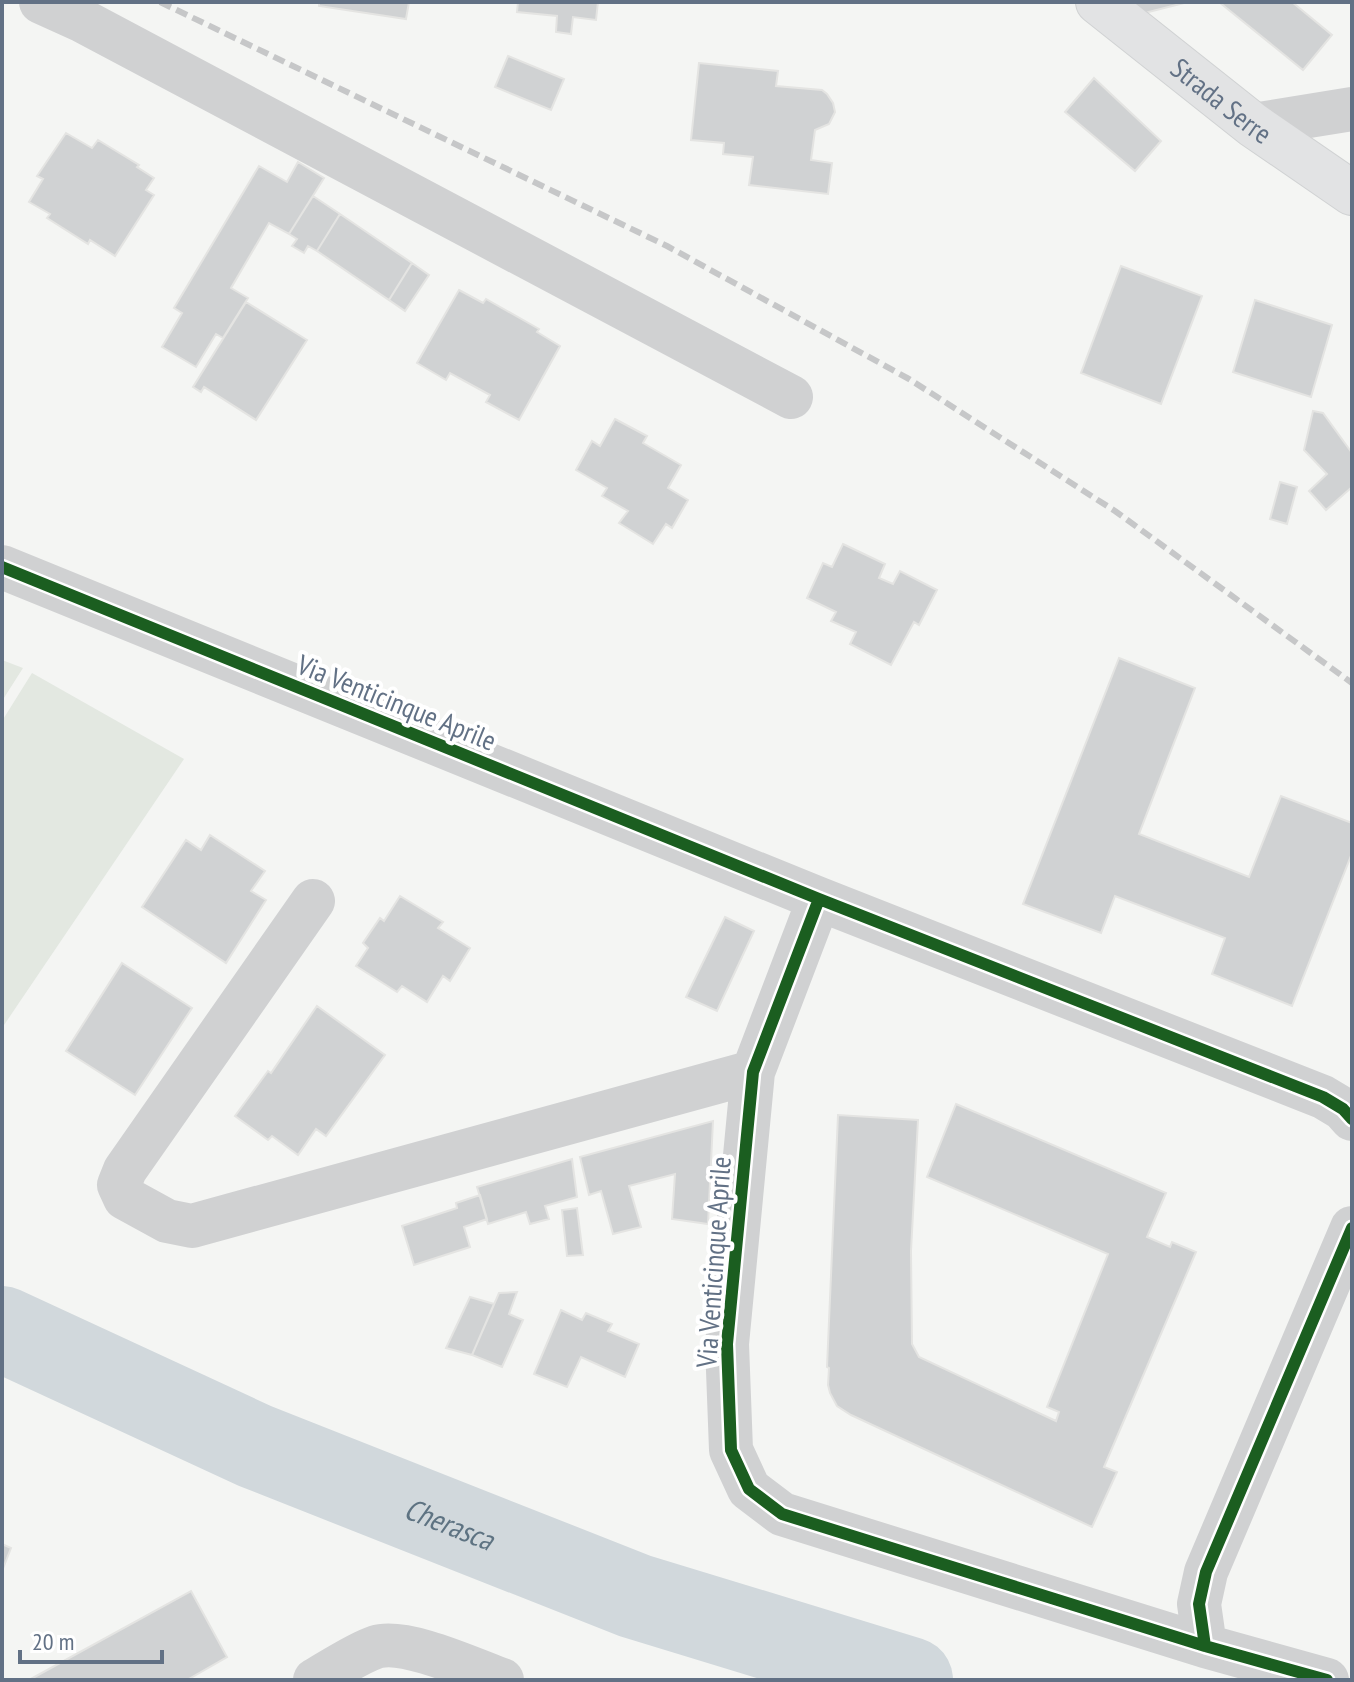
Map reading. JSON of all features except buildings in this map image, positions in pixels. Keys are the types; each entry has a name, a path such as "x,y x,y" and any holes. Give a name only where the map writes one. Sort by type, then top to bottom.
{"main road":[{"name":"Strada Serre","path":"1098,2 1253,125 1352,193"}],"street":[{"path":"41,2 83,21 791,397"},
{"path":"1253,125 1352,109"},
{"name":"Via Venticinque Aprile","path":"2,567 819,899 1323,1097 1343,1109 1352,1119"},
{"name":"Via Venticinque Aprile","path":"819,899 753,1072 727,1344 731,1450 749,1489 782,1514 1205,1646 1327,1680"},
{"path":"313,901 125,1170 119,1185 125,1198 167,1221 192,1226 753,1072"},
{"path":"1205,1646 1199,1604 1206,1572 1352,1228"},
{"path":"315,1680 375,1648 393,1644 444,1658 502,1680"}],"shaded area":[{"path":"2,660 23,668 2,701"},
{"path":"32,673 184,759 2,1028 2,721"}],"waterway":[{"name":"Cherasca","path":"2,1329 255,1446 635,1596 910,1680"}],"railway":[{"path":"160,2 667,246 909,379 1115,511 1352,683"}],"cycle path":[{"path":"2,567 819,899 1323,1097 1343,1109 1352,1119"},
{"path":"819,899 753,1072 727,1344 731,1450 749,1489 782,1514 1205,1646 1327,1680"},
{"path":"1205,1646 1199,1604 1206,1572 1352,1228"}]}
